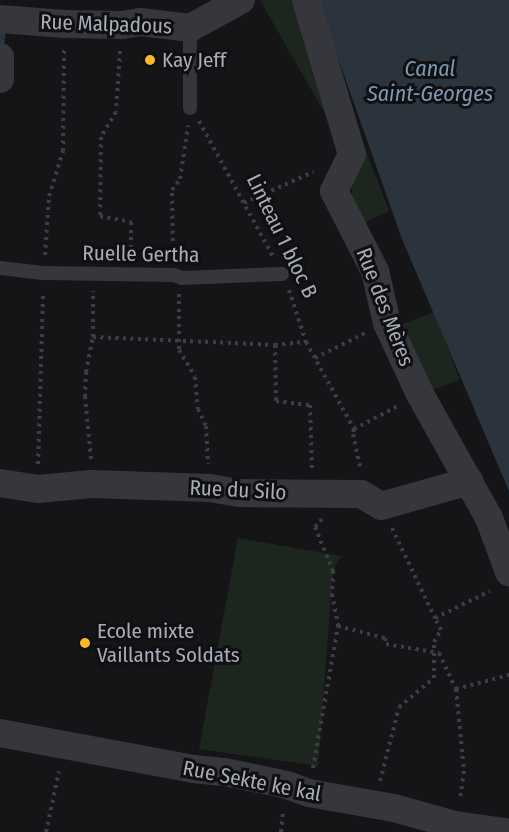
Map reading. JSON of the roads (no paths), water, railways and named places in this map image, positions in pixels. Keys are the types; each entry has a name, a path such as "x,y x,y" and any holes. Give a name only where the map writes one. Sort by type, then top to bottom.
{"street":[{"name":"Rue Malpadous","path":"0,19 65,24 122,25 140,22 190,28 241,0"},
{"name":"Rue des Mères","path":"306,0 352,154 334,191 375,271 387,323 420,394 489,518 504,580"},
{"path":"0,57 0,79"},
{"name":"Rue du Silo","path":"0,483 38,489 92,484 210,488 239,493 314,494 362,498 470,481"},
{"name":"Rue Sekte ke kal","path":"0,733 31,741 64,744 194,769 225,772 455,825 504,832"}],"lane":[{"path":"190,28 190,108"},
{"name":"Ruelle Gertha","path":"0,268 93,275 282,274"}],"water":[{"name":"Canal Saint-Georges","path":"313,0 509,0 509,491 402,239 328,30"}],"waterway":[{"path":"0,46 3,23"}],"place":[{"name":"Kay Jeff","path":"150,60"},
{"name":"Ecole mixte Vaillants Soldats","path":"85,643"}]}
